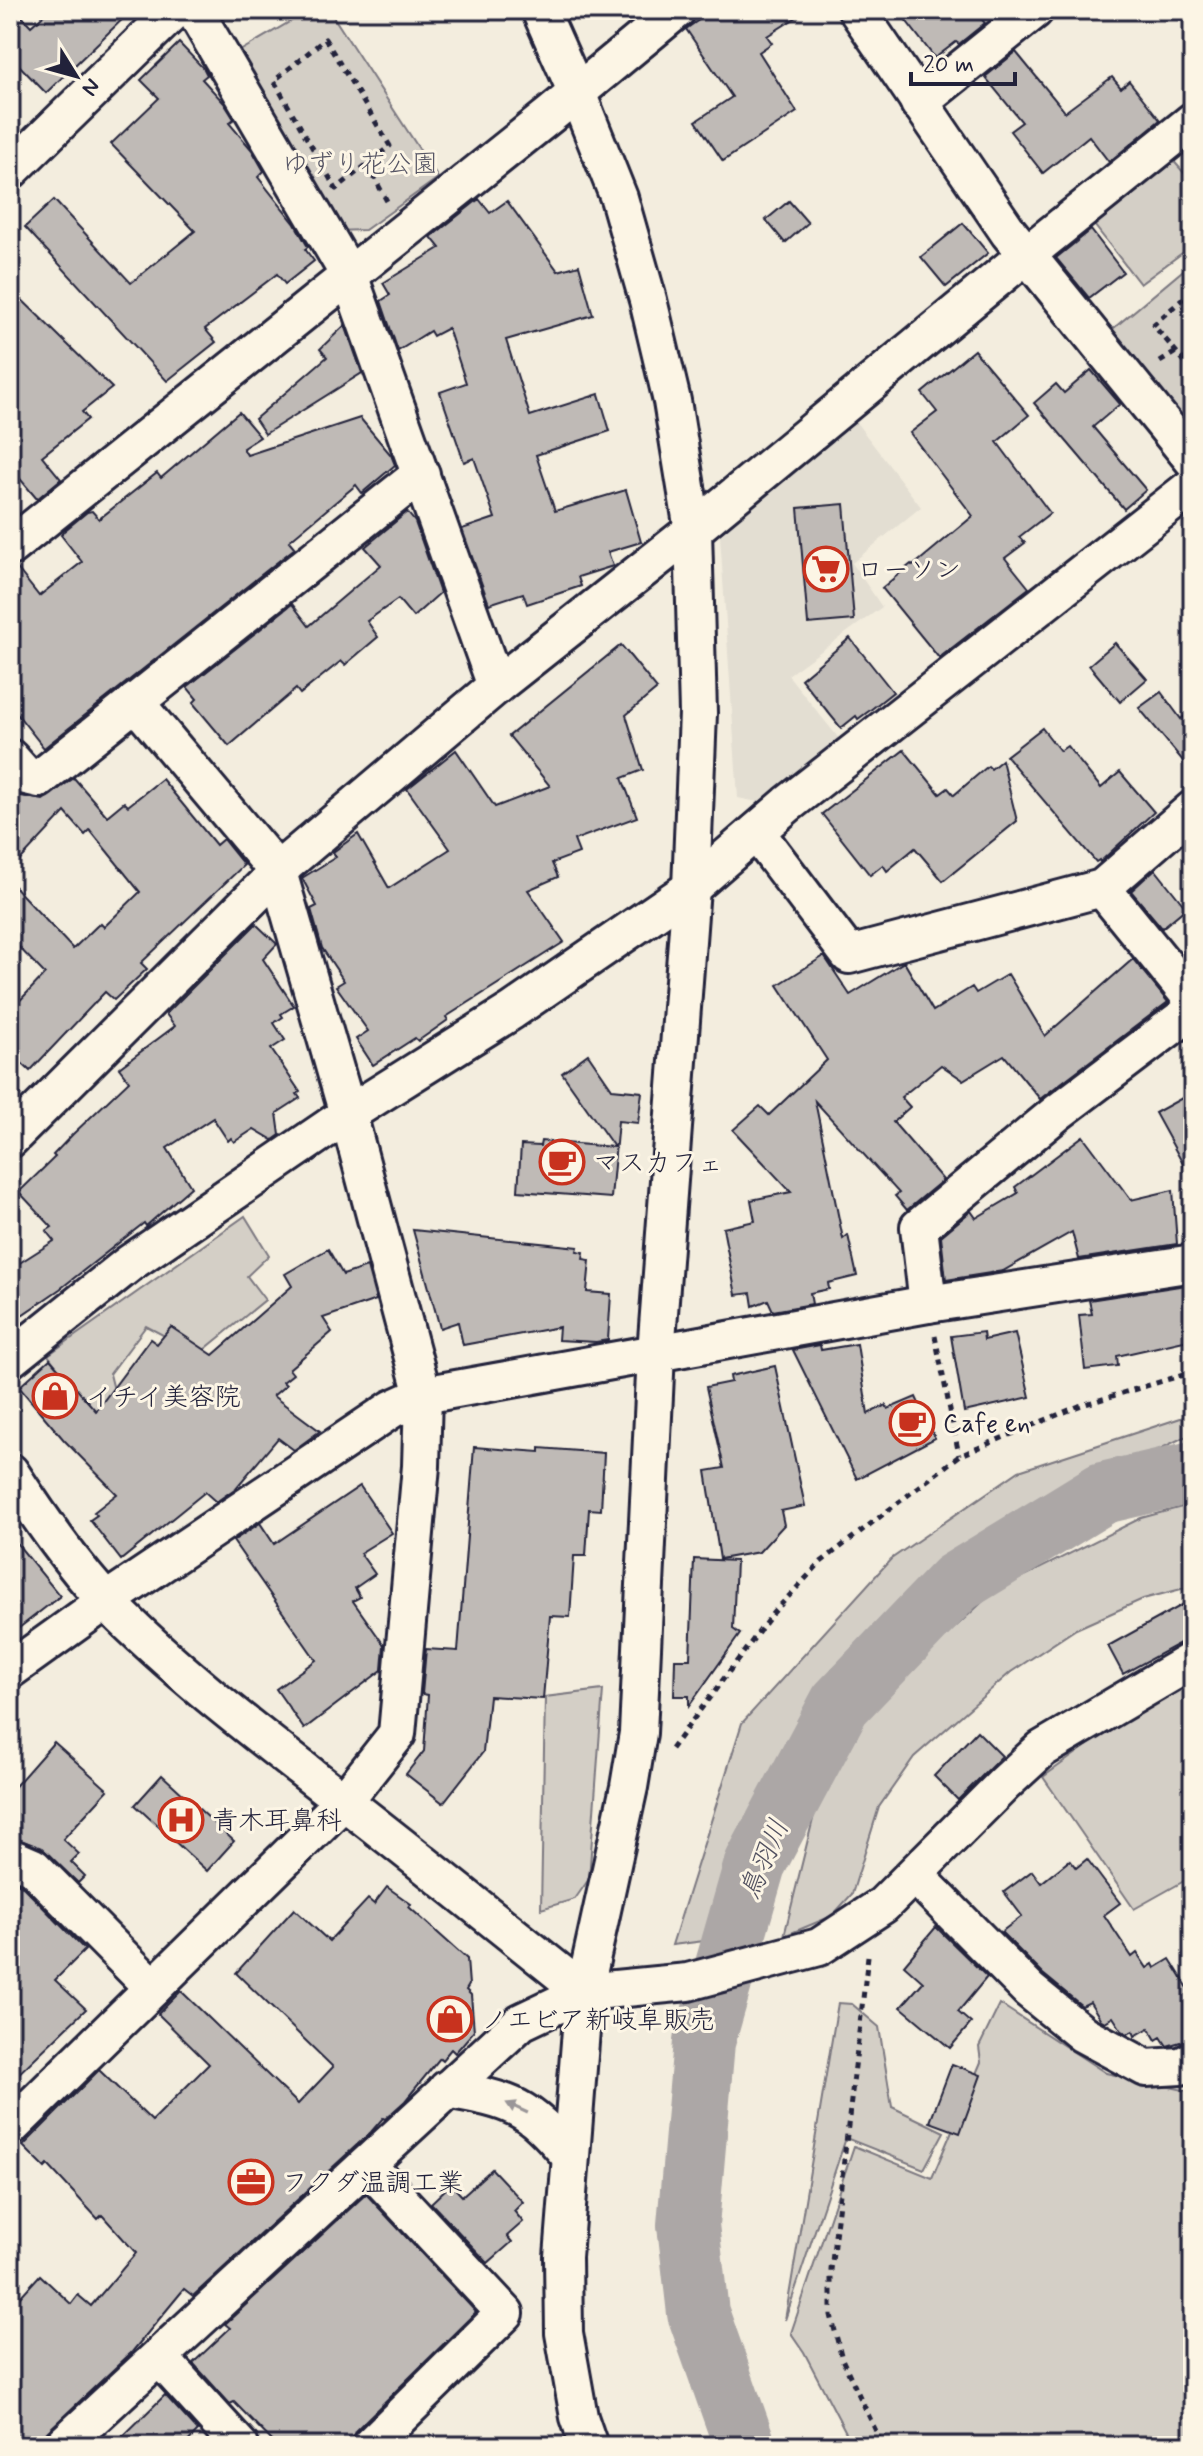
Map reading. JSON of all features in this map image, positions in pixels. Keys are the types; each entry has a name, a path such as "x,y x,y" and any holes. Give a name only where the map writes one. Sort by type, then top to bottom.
{"street":[{"path":"10,171 175,10"},
{"path":"194,10 349,275 496,686"},
{"path":"540,10 619,198 672,401 693,530 698,713 691,888 656,1353 638,1733 584,1992 563,2257 564,2333 579,2417 589,2446"},
{"path":"10,547 677,10"},
{"path":"857,10 1026,255 1193,460"},
{"path":"919,103 1035,10"},
{"path":"10,1139 278,872 496,686 693,530 1193,121"},
{"path":"10,758 26,776 39,779 421,474"},
{"path":"10,1359 130,1263 348,1114 512,1011 691,888 788,804 1193,486"},
{"path":"10,2128 344,1801 397,1734 421,1466 423,1395 348,1114 278,872 135,702"},
{"path":"756,832 849,955 1102,888 1193,809"},
{"path":"1102,888 1193,1000"},
{"path":"928,1304 919,1227 1058,1112 1193,1010"},
{"path":"10,1670 106,1601 392,1409 423,1395 928,1304 1193,1263"},
{"path":"10,1472 41,1519 106,1601 157,1650 266,1743 344,1801 584,1992"},
{"path":"62,2446 521,2022 584,1992 688,1982 819,1947 883,1905 1042,1749 1193,1660"},
{"path":"10,1857 33,1867 153,1988"},
{"path":"915,1875 1029,1990 1083,2034 1146,2068 1181,2066 1193,2060"},
{"path":"447,2089 491,2097 524,2109 543,2124 570,2156"},
{"path":"367,2165 505,2313 370,2446"},
{"path":"159,2357 240,2446"}],"path":[{"path":"325,39 390,146 336,189 274,81 325,39"},
{"path":"1193,290 1153,325 1193,371"},
{"path":"928,1304 959,1456"},
{"path":"629,1787 673,1748 773,1613 821,1562 959,1456 1079,1406 1193,1372"},
{"path":"870,1913 831,2270 831,2315 842,2359 883,2446"}],"shaded area":[{"path":"852,417 921,507 852,563 882,607 788,675 841,741 763,803 738,798 720,536 728,529 725,518"}],"green space":[{"name":"ゆずり花公園","path":"310,10 329,10 438,178 365,230 334,231 233,55"},
{"path":"1170,157 1193,183 1193,245 1140,284 1088,217"},
{"path":"1193,262 1193,425 1182,423 1108,333"},
{"path":"245,1216 269,1255 247,1276 265,1300 199,1354 146,1326 110,1374 116,1398 88,1420 64,1376 48,1355"},
{"path":"1193,1414 1193,1436 1184,1437 978,1539 832,1669 712,1940 672,1945 742,1723 891,1559 1019,1471"},
{"path":"1193,1504 1193,1586 1143,1599 1076,1629 1011,1672 914,1757 879,1807 852,1894 832,1916 784,1936 819,1795 875,1702 993,1592 1141,1518"},
{"path":"1193,1683 1193,1876 1134,1909 1043,1777 1116,1725"},
{"path":"603,1690 589,1879 575,1899 541,1909 545,1697"},
{"path":"838,2003 852,2004 879,2027 892,2107 944,2132 924,2169 846,2138 785,2320"},
{"path":"1000,2004 1106,2073 1193,2092 1193,2446 853,2446 791,2333 854,2146 932,2178 981,2062 979,2047"}],"building":[{"path":"10,10 16,10 31,26 49,10 132,10 46,93 10,56"},
{"path":"713,10 808,10 767,36 772,43 759,52 797,112 723,161 696,121 732,97 686,29"},
{"path":"898,10 974,10 985,23 935,58"},
{"path":"179,43 204,69 207,75 202,79 224,103 234,119 229,123 252,150 264,171 258,177 295,224 308,247 305,249 314,261 285,284 277,274 205,329 216,342 167,381 25,227 54,200 131,283 195,231 111,144 159,98 141,80"},
{"path":"1016,52 1065,112 1112,77 1121,88 1129,81 1160,120 1109,162 1089,136 1043,173 1010,131 1022,122 985,77"},
{"path":"479,199 490,213 507,201 558,271 579,265 593,315 506,340 530,416 599,394 610,431 536,455 555,511 626,490 641,542 608,552 613,566 578,577 581,586 527,604 523,593 489,604 462,529 495,518 474,458 464,462 440,392 466,383 448,328 433,336 430,331 398,351 381,301 390,295 383,283 440,248 431,237"},
{"path":"789,201 808,223 785,243 766,220"},
{"path":"963,223 988,253 946,287 921,257"},
{"path":"1091,230 1123,272 1089,298 1056,258"},
{"path":"10,288 112,388 82,412 88,419 42,456 61,479 37,499 10,467"},
{"path":"345,325 362,373 265,434 255,419 327,357 320,349"},
{"path":"974,350 1029,415 997,442 1050,513 1019,537 1025,543 1005,558 1029,588 939,658 882,588 973,516 910,433 937,412 922,393"},
{"path":"1091,370 1120,404 1093,427 1146,490 1124,509 1034,403 1056,384 1064,393"},
{"path":"239,412 260,437 243,448 247,455 360,418 391,455 395,465 362,493 356,485 289,541 295,548 44,748 10,705 10,568 16,567 39,596 82,562 61,535 64,531 87,512 92,511 99,519 157,473 161,478"},
{"name":"ローソン","path":"844,504 854,620 808,624 798,508"},
{"path":"407,512 415,522 440,593 413,617 398,599 367,621 378,637 345,665 341,661 300,694 296,689 229,746 193,703 197,699 187,687 292,604 309,626 381,565 365,547"},
{"path":"850,638 893,692 841,728 801,679"},
{"path":"1115,643 1147,679 1120,702 1089,665"},
{"path":"621,645 657,689 626,715 643,770 622,778 637,817 574,840 579,853 552,863 558,877 528,890 564,942 446,1017 448,1020 418,1041 415,1038 373,1065 356,1039 368,1031 336,986 344,981 322,948 311,909 317,906 302,878 336,857 333,852 358,834 389,888 450,849 407,789 456,750 495,807 550,786 509,736"},
{"path":"1161,692 1181,719 1193,709 1193,773 1139,708"},
{"path":"1042,728 1060,751 1067,746 1101,788 1120,772 1154,812 1100,862 1096,862 1006,756"},
{"path":"904,750 940,794 948,788 954,795 988,766 991,769 1002,760 1017,821 943,881 915,848 887,871 883,865 870,875 822,814"},
{"path":"74,778 107,816 124,802 128,806 162,779 216,845 223,839 244,865 141,963 147,969 114,1000 105,992 30,1071 10,1052 10,1011 45,974 10,938 10,882 73,949 100,923 104,927 140,892 90,830 85,835 65,812 10,871 10,790 21,796 43,800"},
{"path":"1155,869 1186,908 1162,928 1131,891"},
{"path":"256,924 277,944 263,959 294,1006 274,1023 285,1040 271,1049 300,1092 297,1094 300,1098 277,1113 280,1135 273,1140 254,1129 234,1142 231,1138 228,1141 213,1118 167,1148 191,1187 146,1226 144,1223 60,1289 10,1323 10,1269 54,1241 46,1231 52,1227 19,1192 55,1157 53,1155 73,1134 129,1081 119,1068 175,1026 166,1014"},
{"path":"824,956 850,995 904,962 933,1011 972,987 976,993 1008,974 1045,1036 1133,959 1168,1002 1040,1099 1004,1055 963,1080 941,1065 901,1097 910,1107 893,1122 943,1180 907,1210 895,1196 899,1193 815,1101 843,1239 848,1235 857,1276 828,1283 829,1289 810,1293 812,1304 773,1311 768,1300 753,1306 751,1293 736,1295 723,1228 755,1221 751,1200 791,1192 733,1130 760,1106 769,1115 827,1060 778,985"},
{"path":"588,1054 612,1089 642,1092 638,1123 618,1121 611,1198 518,1191 521,1145 540,1146 541,1141 614,1147 562,1073"},
{"path":"1193,1092 1193,1182 1155,1113"},
{"path":"1083,1136 1131,1200 1173,1190 1177,1244 1079,1259 1072,1232 1003,1271 946,1280 941,1236 971,1211 976,1218 1018,1193 1015,1187"},
{"path":"413,1230 578,1247 577,1251 584,1252 583,1259 590,1260 587,1292 611,1294 608,1340 558,1340 559,1327 463,1345 458,1322 440,1328"},
{"path":"328,1249 343,1275 367,1267 376,1300 323,1318 332,1332 289,1369 293,1374 273,1396 320,1431 294,1450 278,1438 236,1488 216,1502 205,1492 121,1560 90,1520 97,1515 94,1512 117,1494 64,1440 19,1387 50,1359 96,1411 150,1339 157,1344 171,1327 213,1355 292,1286 285,1274"},
{"path":"1186,1285 1193,1315 1193,1339 1117,1356 1118,1366 1085,1370 1079,1315 1092,1314 1089,1300"},
{"path":"983,1332 984,1340 1015,1333 1030,1397 964,1412 951,1336"},
{"path":"857,1344 868,1414 886,1405 888,1409 916,1397 935,1438 857,1479 793,1350 820,1345 821,1350"},
{"path":"775,1366 805,1506 781,1511 784,1525 759,1552 720,1559 706,1471 724,1468 706,1387 731,1382 730,1376"},
{"path":"474,1447 604,1453 601,1510 589,1509 586,1556 574,1556 570,1617 550,1616 543,1699 489,1696 483,1752 443,1803 406,1774 424,1751 428,1695 422,1694 426,1649 458,1651"},
{"path":"360,1486 392,1533 360,1553 375,1574 355,1588 360,1597 353,1601 384,1645 382,1670 304,1729 276,1689 316,1660 233,1541 260,1523 274,1544"},
{"path":"10,1535 60,1596 10,1635"},
{"path":"694,1559 736,1561 733,1629 740,1634 689,1706 689,1696 674,1696 675,1659 690,1659"},
{"path":"1193,1599 1193,1636 1123,1674 1108,1646"},
{"path":"977,1731 1002,1756 958,1800 934,1776"},
{"path":"54,1742 108,1790 63,1839 79,1854 71,1862 85,1876 78,1883 42,1848 10,1836 10,1792"},
{"name":"青木耳鼻科","path":"162,1775 234,1841 207,1871 135,1805"},
{"path":"1087,1859 1120,1903 1104,1915 1132,1957 1137,1953 1147,1968 1153,1964 1155,1968 1170,1959 1193,1996 1193,2037 1167,2046 1161,2037 1156,2040 1149,2028 1135,2036 1133,2031 1128,2034 1122,2031 1113,2017 1105,2022 1101,2020 1090,2002 1082,2006 1043,1974 1001,1932 1022,1916 1004,1892 1032,1871 1041,1883 1070,1860 1076,1868"},
{"path":"10,1880 21,1885 85,1950 55,1980 86,2009 10,2082"},
{"path":"387,1887 411,1904 409,1907 467,1959 469,1985 466,1990 471,1995 474,2031 455,2053 451,2049 442,2060 440,2058 405,2101 193,2296 184,2289 132,2352 47,2432 30,2446 10,2446 10,2308 40,2275 71,2304 78,2295 91,2306 136,2253 102,2215 98,2219 48,2165 45,2168 23,2146 99,2070 152,2121 209,2064 158,2014 181,1991 298,2104 333,2067 236,1973 294,1909 329,1941 368,1899 374,1904"},
{"path":"936,1927 987,1977 958,2012 971,2023 950,2048 901,2007 923,1982 904,1965"},
{"path":"952,2064 981,2075 960,2133 930,2122"},
{"path":"492,2169 523,2202 514,2211 523,2222 507,2236 512,2242 488,2263 431,2203 451,2184 462,2196"},
{"path":"366,2194 476,2312 355,2431 350,2446 277,2446 234,2402 230,2404 193,2363 230,2328 225,2324"},
{"path":"165,2395 198,2431 184,2446 113,2446"}],"waterway":[{"name":"鳥羽川","path":"745,2446 698,2313 688,2225 704,2042 755,1864 840,1704 956,1583 1103,1493 1193,1472"}],"place":[{"name":"ローソン","path":"826,569"},
{"name":"マスカフェ","path":"562,1162"},
{"name":"イチイ美容院","path":"55,1396"},
{"name":"Cafe en","path":"912,1423"},
{"name":"青木耳鼻科","path":"181,1820"},
{"name":"ノエビア新岐阜販売","path":"450,2019"},
{"name":"フクダ温調工業","path":"251,2182"}]}
